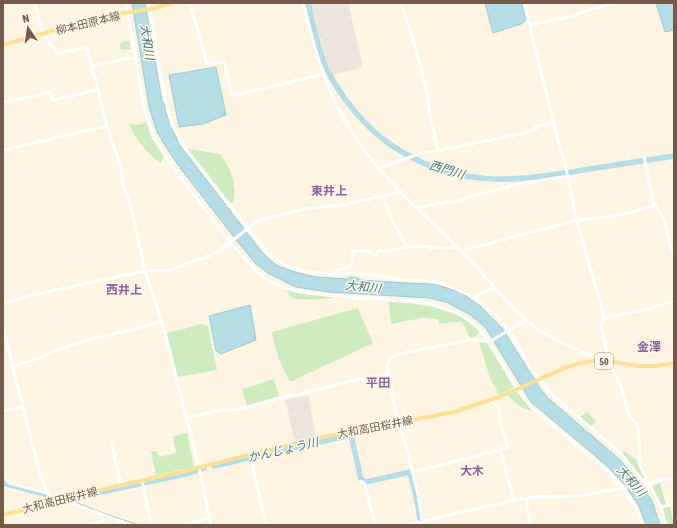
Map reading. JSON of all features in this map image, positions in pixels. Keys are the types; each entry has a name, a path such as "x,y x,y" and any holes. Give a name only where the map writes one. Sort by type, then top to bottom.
{"main road":[{"name":"柳本田原本線","path":"3,45 104,16 149,9 173,3"},
{"name":"大和高田桜井線","path":"3,514 21,511 58,500 121,485 142,482 250,457 329,436 454,412 490,400 566,367 580,363 601,360 639,366 655,366 674,363"}],"street":[{"path":"34,3 44,34 57,54 87,47 107,126 121,169 123,185 131,207 145,271 156,303 187,418 211,525"},
{"path":"126,3 148,122 160,149 231,242 254,269 265,278 291,290 359,298 424,302 451,311 468,319 490,342 518,388 538,414 608,471 623,488 634,504 643,525"},
{"path":"149,3 164,95 172,125 184,147 261,248 277,261 303,271 365,274 405,280 421,280 452,287 473,297 496,315 538,379 556,400 570,410 621,454 647,484"},
{"path":"190,3 207,64 224,62 232,94 236,95 324,74"},
{"path":"303,3 312,41 324,74 346,122 379,168 526,320 572,349 601,360"},
{"path":"401,3 424,77 429,100 427,101 438,151"},
{"path":"524,3 568,176 571,198 599,294 604,318 601,324 609,361 620,385 629,415 638,426 640,449 639,464 647,484 661,507 666,525"},
{"path":"530,25 573,16 591,9 616,3"},
{"path":"93,66 135,57"},
{"path":"3,102 50,92 52,100 99,90"},
{"path":"379,168 405,160 421,152 438,151 521,134 535,129 536,127 554,122"},
{"path":"3,150 107,126"},
{"path":"644,156 654,206 656,206 664,220 672,252"},
{"path":"418,208 459,200 513,185 568,176"},
{"path":"3,303 46,292 145,271 169,271 218,252 256,222 304,209 342,205 401,192"},
{"path":"383,196 391,218 406,247"},
{"path":"460,251 577,220 611,217 654,206"},
{"path":"333,273 350,266 354,261 353,252 366,250 376,256 379,251 406,247 456,247"},
{"path":"473,297 494,288"},
{"path":"604,318 644,310 674,301"},
{"path":"423,525 400,422 397,420 387,365 390,358 399,354 476,339 478,341 486,340 490,342 526,320"},
{"path":"12,367 90,338 131,330 161,321"},
{"path":"3,328 36,459 47,493 53,499 132,525"},
{"path":"476,339 479,336 480,330"},
{"path":"187,418 221,410 237,410 287,396 388,373"},
{"path":"412,472 508,448 501,425 499,408 490,400"},
{"path":"3,411 23,406"},
{"path":"111,440 121,485"},
{"path":"500,449 514,500"},
{"path":"250,457 266,525"},
{"path":"406,525 514,500 526,498 581,496 674,478"},
{"path":"7,480 9,483 47,493"},
{"path":"361,481 365,484 375,525"},
{"path":"142,482 151,525"},
{"path":"526,498 530,525"},
{"path":"661,507 674,504"},
{"path":"86,525 105,523 103,516"},
{"path":"182,525 209,518"}],"shaded area":[{"path":"311,3 348,3 363,67 333,75 326,58"},
{"path":"308,395 316,437 295,442 285,400"}],"green space":[{"path":"129,41 131,49 121,50 120,43"},
{"path":"146,122 152,139 164,157 160,163 150,155 142,145 131,129 129,123 138,125"},
{"path":"188,149 220,154 230,171 234,183 232,205"},
{"path":"287,290 297,293 336,298 313,300 295,299 290,296"},
{"path":"389,302 440,308 459,316 479,331 477,336 470,338 462,321 439,324 438,319 422,318 391,324"},
{"path":"358,308 373,343 290,382 279,358 272,332"},
{"path":"202,324 208,326 217,370 178,377 167,333"},
{"path":"479,342 486,342 514,387 499,395 490,378"},
{"path":"274,379 279,396 247,406 242,389"},
{"path":"516,391 533,412 521,407 507,395"},
{"path":"587,412 596,422 591,427 579,417"},
{"path":"187,433 194,467 156,475 151,452 157,451 159,457 176,453 173,436"},
{"path":"624,451 636,460 645,477 641,480 619,455"},
{"path":"660,483 666,505 661,506 652,486"},
{"path":"670,506 674,525 667,525 662,507"}],"water":[{"name":"大和川","path":"132,3 145,3 162,101 165,105 165,111 179,144 261,251 268,258 278,266 316,277 347,279 350,277 358,278 360,280 433,284 460,292 480,306 502,328 548,398 619,459 637,479 652,501 660,525 646,525 639,506 624,484 606,465 531,402 485,327 469,314 448,303 430,298 328,292 296,287 268,273 255,263 184,173 157,132 149,107"},
{"path":"485,3 522,3 526,20 521,24 493,33"},
{"path":"656,3 674,3 674,30 665,32"},
{"path":"216,67 226,115 203,124 179,127 169,75"},
{"path":"250,305 256,340 221,354 216,351 209,316"}],"waterway":[{"name":"西門川","path":"308,3 317,40 327,70 347,101 364,122 379,136 395,148 430,166 469,176 489,179 509,179 531,178 674,156"},
{"name":"かんじょう川","path":"214,466 351,435 361,479 366,482 410,472 420,518"},
{"name":"かんじょう川","path":"68,499 186,474 204,468"},
{"name":"かんじょう川","path":"3,483 45,494"},
{"path":"70,500 139,525"}],"district":[{"name":"東井上","path":"329,191"},
{"name":"西井上","path":"124,290"},
{"name":"金澤","path":"649,347"},
{"name":"平田","path":"378,383"},
{"name":"大木","path":"472,471"}]}
